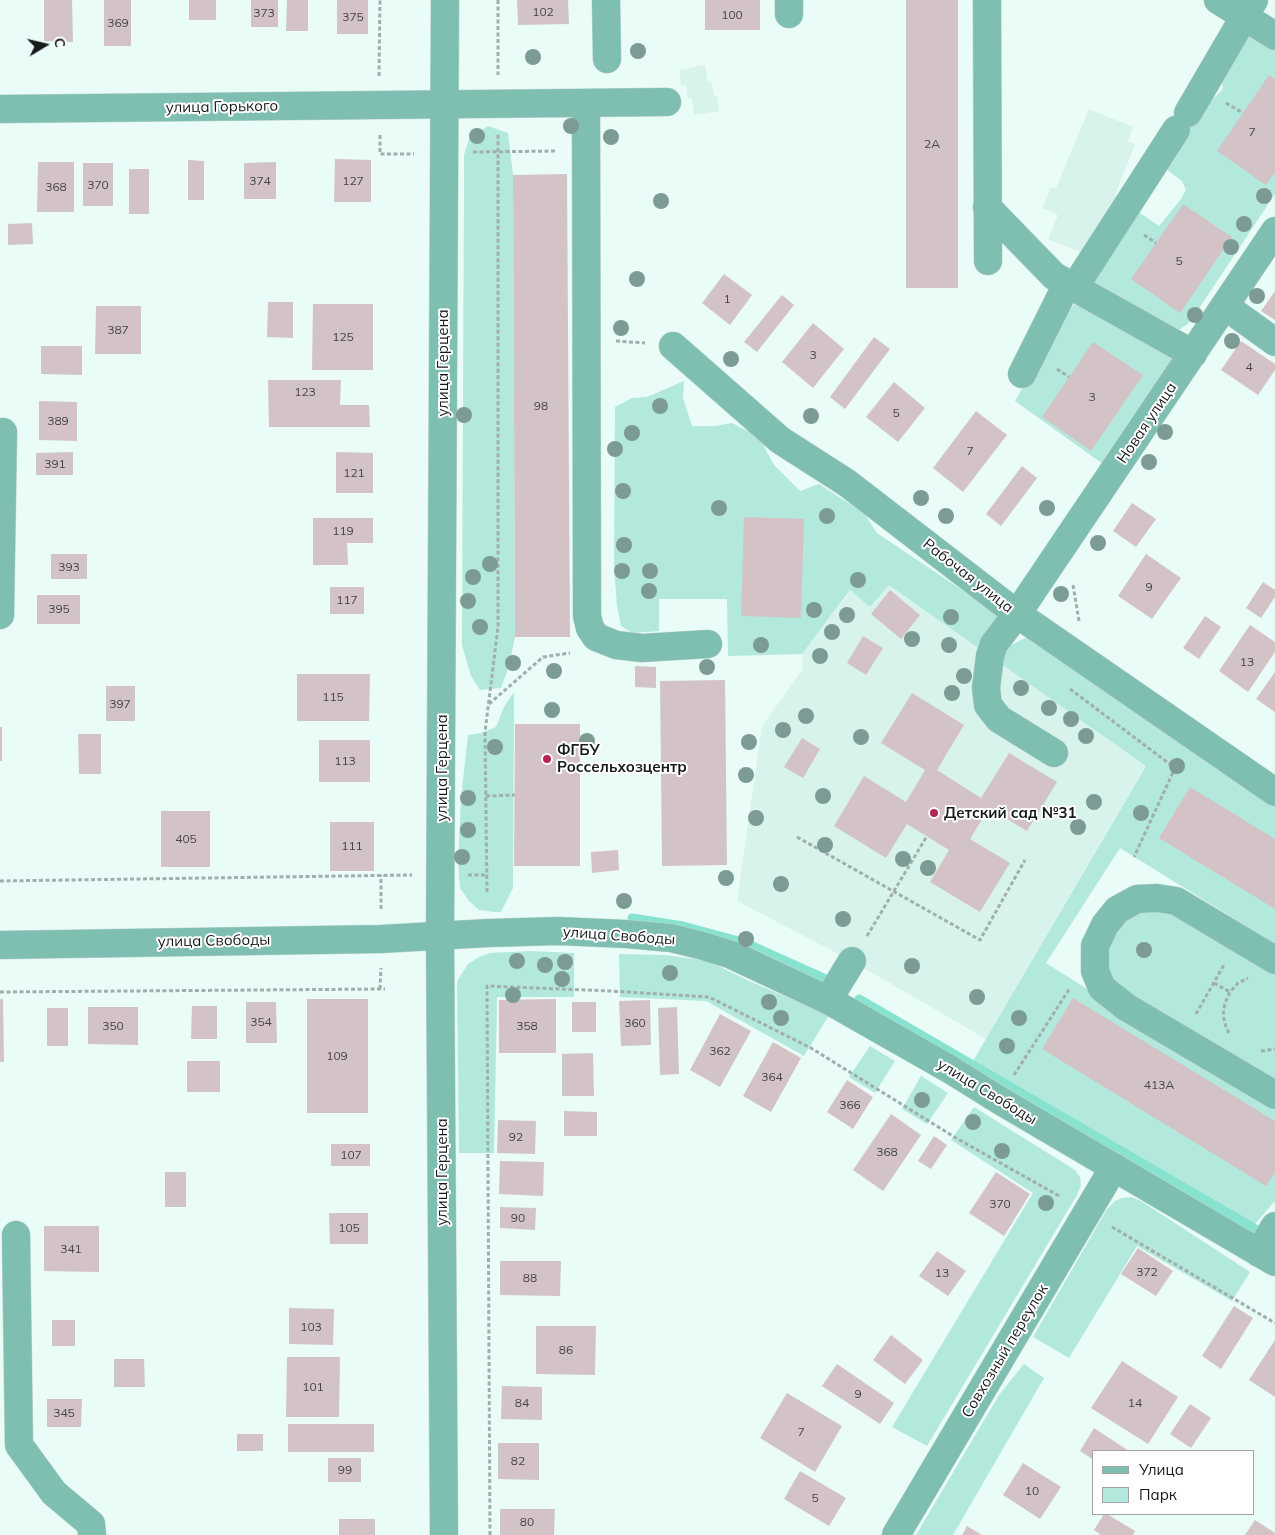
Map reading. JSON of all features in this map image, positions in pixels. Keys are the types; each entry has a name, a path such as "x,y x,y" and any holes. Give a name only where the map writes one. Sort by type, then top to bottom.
{"street":[{"name":"улица Герцена","path":"444,1535 440,935 446,0"},
{"path":"606,0 607,59"},
{"path":"987,0 988,261"},
{"path":"1218,0 1249,8 1275,36"},
{"path":"1022,374 1071,286 1182,122 1249,8"},
{"name":"улица Горького","path":"0,109 667,102"},
{"path":"586,103 587,616 590,628 596,637 611,644 629,647 708,644"},
{"path":"987,206 1054,276 1193,354"},
{"name":"Новая улица","path":"1054,753 999,719 988,705 986,688 990,656 994,644 1066,543 1275,231"},
{"path":"1226,306 1275,342"},
{"name":"Рабочая улица","path":"673,346 780,440 847,482 1017,614 1275,792"},
{"path":"0,615 3,432"},
{"path":"1275,960 1176,902 1157,898 1137,899 1117,910 1105,925 1095,946 1095,971 1102,988 1126,1007 1275,1095"},
{"name":"улица Свободы","path":"0,944 381,939 558,931 671,938 732,955 828,1000 951,1070 1267,1257"},
{"path":"828,1000 852,960"},
{"name":"Совхозный переулок","path":"896,1535 1114,1167"},
{"path":"1267,1257 1275,1226"},
{"path":"16,1235 19,1445 54,1493 91,1524 92,1535"}],"path":[{"path":"487,892 486,732 498,627 498,0"},
{"path":"586,338 673,346"},
{"path":"1066,543 1087,662"},
{"path":"1068,688 1175,768 1134,857"},
{"path":"486,796 515,795"},
{"path":"852,960 927,836"},
{"path":"798,837 980,940 1025,860"},
{"path":"0,881 488,876"},
{"path":"1181,1040 1239,939"},
{"path":"1233,1039 1226,1027 1223,1015 1225,1003 1230,992 1238,983 1254,976"},
{"path":"1016,1074 1075,981"},
{"path":"1214,983 1230,992"},
{"path":"490,1535 487,986 695,995 710,998 811,1048 956,1138 1088,1212 1275,1323"},
{"path":"0,992 385,989"}],"shaded area":[{"path":"705,65 708,82 711,82 714,96 717,96 719,111 694,115 692,99 688,99 686,85 681,85 679,70"},
{"path":"1089,109 1133,127 1128,141 1135,144 1102,233 1086,254 1048,239 1058,215 1042,208 1051,187 1056,188"},
{"name":"Детский сад №31","path":"889,585 1146,765 986,1039 852,961 737,901 762,726 803,669 802,654 851,590 870,607"}],"green space":[{"path":"1252,33 1275,47 1275,194 1190,322 1179,330 1094,287 1093,276 1137,211 1159,226 1181,199 1186,190 1182,181 1163,167 1206,102 1212,100 1223,89 1221,78 1243,41"},
{"path":"488,126 508,133 513,175 515,637 509,666 501,688 480,690 471,676 462,645 464,155 469,139"},
{"path":"1076,302 1167,352 1172,360 1103,464 1015,401 1063,319"},
{"path":"684,381 683,398 692,426 715,426 732,423 759,437 774,465 800,491 819,484 864,513 877,533 1002,617 984,652 889,585 870,607 850,590 802,654 728,656 727,599 659,599 659,631 632,633 621,626 617,606 614,567 615,407 632,398 647,397"},
{"path":"1027,637 1275,803 1275,944 1120,848 1046,963 1275,1107 1275,1201 1255,1224 973,1061 1146,766 990,656"},
{"path":"514,692 513,888 501,912 495,912 479,910 469,901 460,888 458,863 461,798 468,735 481,733 496,727 504,707"},
{"path":"1144,910 1177,913 1275,969 1275,1089 1129,1002 1109,976 1106,959 1109,943 1117,928 1129,917"},
{"path":"530,951 574,953 574,997 497,997 494,1153 459,1153 457,981 468,964 479,957 490,953"},
{"path":"619,954 665,955 708,961 829,1015 804,1056 706,1001 620,997"},
{"path":"870,1046 895,1061 875,1093 849,1077"},
{"path":"921,1076 948,1093 927,1124 902,1109"},
{"path":"974,1107 1075,1170 1080,1177 1081,1185 1077,1195 927,1446 892,1427 1033,1193 951,1140"},
{"path":"1131,1197 1141,1201 1250,1272 1232,1301 1137,1246 1069,1358 1033,1337 1107,1209 1115,1201"},
{"path":"1024,1364 1044,1378 953,1535 916,1535 999,1395"}],"building":[{"path":"44,0 72,0 73,42 44,41"},
{"path":"104,0 131,0 131,46 104,46"},
{"path":"189,0 216,0 216,20 189,20"},
{"path":"251,0 278,0 278,27 251,27"},
{"path":"287,0 308,0 308,31 286,31"},
{"path":"337,0 368,0 368,34 337,34"},
{"path":"517,0 568,0 569,24 518,25"},
{"path":"705,0 760,0 760,30 705,30"},
{"path":"906,0 958,0 958,288 906,288"},
{"path":"1269,75 1275,79 1275,172 1266,185 1217,151"},
{"path":"335,159 371,160 371,202 334,202"},
{"path":"188,160 204,161 204,200 188,200"},
{"path":"38,162 74,162 74,212 37,212"},
{"path":"276,162 276,199 244,199 244,163"},
{"path":"83,163 113,163 113,206 83,206"},
{"path":"129,169 149,169 149,214 129,214"},
{"path":"567,174 570,637 515,637 513,175"},
{"path":"1183,204 1232,237 1180,313 1131,279"},
{"path":"32,223 33,244 8,245 8,224"},
{"path":"724,274 752,295 730,325 702,303"},
{"path":"1275,291 1275,320 1261,311"},
{"path":"782,295 794,305 757,352 744,342"},
{"path":"268,302 293,302 293,338 267,337"},
{"path":"313,304 373,304 373,370 312,370"},
{"path":"96,306 141,306 141,354 95,354"},
{"path":"813,323 844,349 813,388 782,362"},
{"path":"874,337 890,349 845,409 830,397"},
{"path":"1241,341 1275,364 1275,370 1258,395 1221,370"},
{"path":"1093,342 1143,375 1091,451 1042,417"},
{"path":"41,346 82,346 82,375 41,374"},
{"path":"268,380 341,380 340,405 369,405 370,427 269,427"},
{"path":"894,382 925,408 898,442 866,417"},
{"path":"39,401 77,402 77,441 39,440"},
{"path":"976,411 1007,435 963,492 933,468"},
{"path":"73,452 73,475 36,475 36,453"},
{"path":"336,452 373,453 373,493 336,493"},
{"path":"1022,466 1037,478 1001,526 986,514"},
{"path":"1132,503 1156,519 1136,547 1113,531"},
{"path":"744,517 804,519 801,618 741,616"},
{"path":"313,518 373,518 373,543 347,543 348,565 313,565"},
{"path":"51,554 87,554 87,579 51,579"},
{"path":"1146,554 1181,578 1152,619 1118,596"},
{"path":"1263,582 1275,590 1275,597 1261,618 1246,608"},
{"path":"330,587 364,587 364,614 330,614"},
{"path":"890,590 920,615 901,639 871,614"},
{"path":"37,595 80,595 80,624 37,624"},
{"path":"1205,616 1221,627 1199,659 1183,648"},
{"path":"1250,625 1275,642 1275,652 1248,692 1219,671"},
{"path":"863,636 883,648 866,675 847,663"},
{"path":"635,666 656,667 656,688 635,687"},
{"path":"1275,672 1275,712 1256,699"},
{"path":"297,674 370,674 369,721 297,721"},
{"path":"725,680 727,865 662,866 660,681"},
{"path":"106,686 135,686 135,721 106,721"},
{"path":"912,693 964,725 937,770 981,798 1009,753 1057,782 1027,831 989,808 970,839 1010,863 980,912 930,882 949,850 907,824 886,858 834,826 864,776 906,802 925,770 881,743"},
{"name":"ФГБУ Россельхозцентр","path":"515,724 580,724 580,866 514,866"},
{"path":"0,727 2,727 2,761 0,761"},
{"path":"78,734 101,734 101,774 79,774"},
{"path":"802,738 820,749 803,778 784,767"},
{"path":"319,740 370,740 370,782 319,782"},
{"path":"1190,787 1275,839 1275,909 1159,838"},
{"path":"161,811 210,811 210,867 161,867"},
{"path":"330,822 374,822 374,871 330,871"},
{"path":"618,850 619,870 592,873 591,852"},
{"path":"1073,998 1275,1121 1275,1172 1266,1186 1042,1049"},
{"path":"0,999 3,999 4,1062 0,1062"},
{"path":"307,999 368,999 368,1113 307,1113"},
{"path":"556,999 556,1053 499,1053 499,1000"},
{"path":"650,1000 651,1045 621,1046 619,1001"},
{"path":"246,1002 276,1002 277,1043 246,1043"},
{"path":"572,1002 596,1002 596,1032 572,1032"},
{"path":"192,1006 217,1006 217,1039 191,1039"},
{"path":"88,1007 138,1007 138,1045 88,1044"},
{"path":"677,1007 679,1074 660,1075 658,1008"},
{"path":"47,1008 68,1008 68,1046 47,1046"},
{"path":"720,1014 751,1031 720,1087 690,1070"},
{"path":"773,1042 801,1058 771,1112 743,1096"},
{"path":"593,1053 594,1096 562,1096 562,1054"},
{"path":"187,1061 220,1061 220,1092 187,1092"},
{"path":"847,1080 873,1097 853,1129 827,1112"},
{"path":"564,1111 597,1112 597,1136 564,1136"},
{"path":"891,1114 921,1135 883,1191 853,1170"},
{"path":"498,1120 536,1121 535,1154 497,1153"},
{"path":"934,1136 947,1145 931,1169 918,1161"},
{"path":"331,1144 370,1144 370,1166 331,1166"},
{"path":"500,1161 544,1162 543,1196 499,1194"},
{"path":"165,1172 186,1172 186,1207 165,1207"},
{"path":"996,1172 1030,1194 1004,1236 969,1213"},
{"path":"500,1207 536,1208 535,1230 500,1228"},
{"path":"329,1213 368,1213 368,1244 330,1244"},
{"path":"44,1226 99,1226 99,1272 44,1271"},
{"path":"1138,1248 1173,1271 1156,1296 1121,1274"},
{"path":"937,1251 966,1271 948,1296 919,1276"},
{"path":"500,1261 561,1261 560,1296 500,1295"},
{"path":"1234,1306 1253,1318 1221,1369 1202,1356"},
{"path":"289,1308 334,1309 333,1345 289,1344"},
{"path":"52,1320 75,1320 75,1346 52,1346"},
{"path":"536,1326 596,1326 595,1375 536,1374"},
{"path":"891,1335 923,1360 905,1384 873,1360"},
{"path":"1275,1340 1275,1397 1249,1380"},
{"path":"287,1357 340,1357 339,1417 286,1417"},
{"path":"114,1359 144,1359 145,1387 114,1387"},
{"path":"1122,1361 1178,1397 1148,1444 1091,1408"},
{"path":"837,1364 894,1403 880,1424 822,1386"},
{"path":"502,1386 542,1387 542,1420 501,1419"},
{"path":"787,1393 842,1426 815,1472 760,1438"},
{"path":"47,1399 82,1399 81,1427 47,1427"},
{"path":"1190,1404 1211,1418 1191,1448 1170,1434"},
{"path":"288,1424 374,1424 374,1452 288,1452"},
{"path":"1094,1428 1127,1450 1092,1450 1092,1459 1080,1451"},
{"path":"237,1434 263,1434 263,1451 237,1451"},
{"path":"498,1443 539,1443 539,1480 498,1479"},
{"path":"328,1458 361,1458 361,1482 328,1482"},
{"path":"1023,1463 1061,1487 1040,1519 1003,1495"},
{"path":"800,1471 846,1498 829,1526 784,1499"},
{"path":"500,1509 555,1509 554,1535 500,1535"},
{"path":"1103,1515 1109,1515 1135,1531 1133,1535 1101,1535 1094,1530"},
{"path":"339,1519 375,1519 375,1535 339,1535"},
{"path":"1255,1520 1275,1533 1275,1535 1245,1535"},
{"path":"967,1526 982,1535 962,1535"}],"waterway":[{"path":"632,918 683,926 746,943 826,979"},
{"path":"859,999 1259,1231"}],"place":[{"name":"ФГБУ Россельхозцентр","path":"547,759"},
{"name":"Детский сад №31","path":"934,813"}]}
